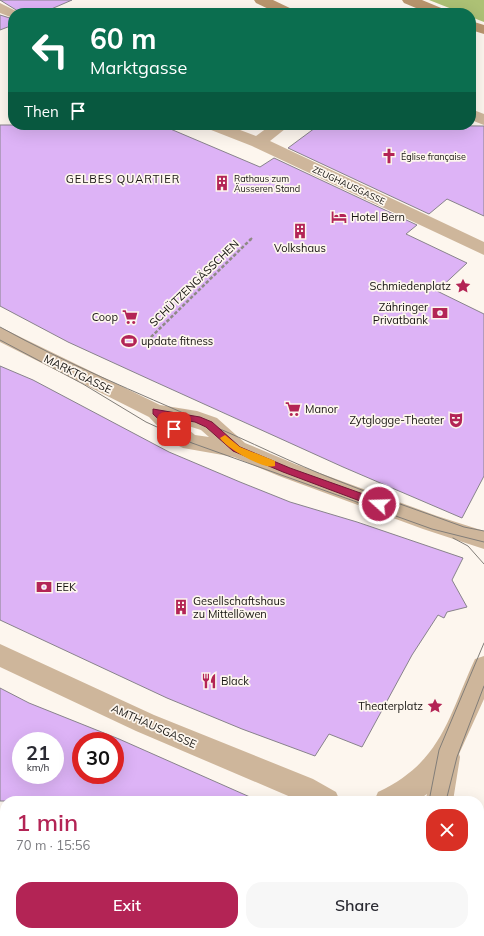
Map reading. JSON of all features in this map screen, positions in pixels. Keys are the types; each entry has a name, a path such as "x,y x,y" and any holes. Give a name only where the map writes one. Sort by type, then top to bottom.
{"street":[{"path":"261,0 278,8"},
{"path":"409,0 429,8"},
{"name":"ZEUGHAUSGASSE","path":"226,130 258,142 484,249"},
{"path":"258,142 275,130"},
{"name":"MARKTGASSE","path":"0,334 156,412 183,438 191,442 237,449 287,470 424,520 484,540"},
{"name":"AMTHAUSGASSE","path":"0,655 145,723 311,796"},
{"path":"399,796 408,792 428,776 444,756 452,742 484,667"},
{"path":"440,796 443,775 452,742"}],"path":[{"name":"SCHÜTZENGÄSSCHEN","path":"147,341 237,251 252,238"}],"green space":[{"path":"429,0 484,0 484,22 476,19 476,8 449,8"}],"building":[{"path":"0,0 72,0 54,8 13,8"},
{"path":"0,15 8,17 8,27 0,30"},
{"path":"0,125 8,125 8,130 173,130 260,167 274,158 417,225 406,234 467,263 437,291 484,314 484,476 462,518 343,467 68,342 0,306"},
{"name":"Église française","path":"476,126 484,126 484,216 447,199 429,214 288,148 312,130 476,130"},
{"path":"0,366 33,380 169,452 240,482 290,502 357,522 463,558 452,580 467,607 447,612 444,618 438,615 412,655 362,747 329,734 315,756 242,729 167,698 0,620"},
{"path":"0,688 29,703 102,732 72,732 72,784 124,784 124,741 248,796 0,796"}],"tram line":[{"path":"0,327 102,377 320,473 464,527 484,531"},
{"path":"0,340 83,384 146,422 192,443 432,529 484,542"},
{"path":"453,538 468,546 484,564"},
{"path":"430,796 439,750 484,643"},
{"path":"447,796 457,757 484,686"}],"slow traffic":[{"path":"225,438 237,449 272,464"}],"place":[{"name":"Église française","path":"389,156"},
{"name":"Rathaus zum Äusseren Stand","path":"222,183"},
{"name":"Hotel Bern","path":"339,217"},
{"name":"Volkshaus","path":"300,231"},
{"name":"Schmiedenplatz","path":"463,286"},
{"name":"Zähringer Privatbank","path":"440,313"},
{"name":"Coop","path":"130,317"},
{"name":"update fitness","path":"129,341"},
{"name":"Manor","path":"293,409"},
{"name":"Zytglogge-Theater","path":"456,420"},
{"name":"EEK","path":"44,587"},
{"name":"Gesellschaftshaus zu Mittellöwen","path":"181,607"},
{"name":"Black","path":"209,681"},
{"name":"Theaterplatz","path":"435,706"}],"district":[{"name":"GELBES QUARTIER","path":"123,179"}],"route":[{"path":"174,429 156,412 197,419 209,424 237,449 287,470 379,504"}]}
